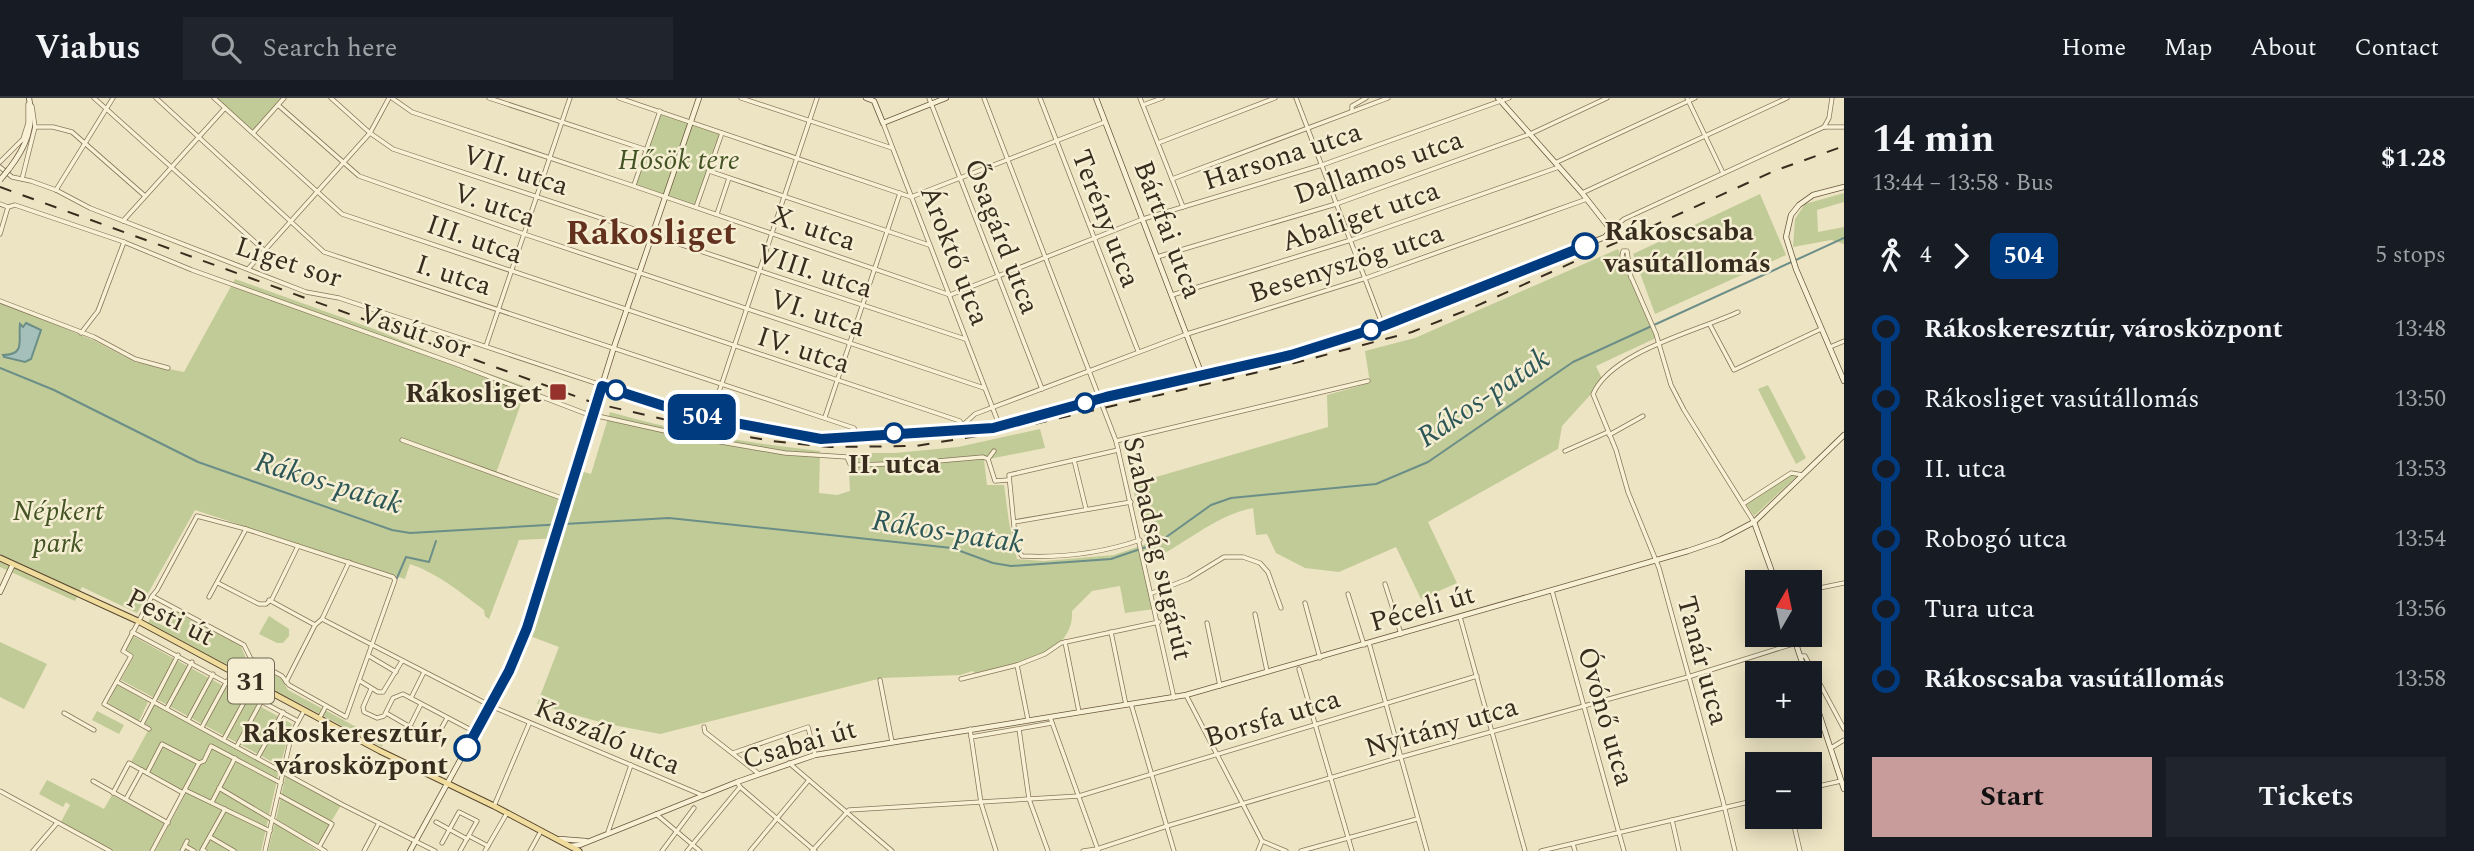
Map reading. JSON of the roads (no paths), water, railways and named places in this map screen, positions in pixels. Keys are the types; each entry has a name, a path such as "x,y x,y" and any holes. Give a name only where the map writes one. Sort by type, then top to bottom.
{"main road":[{"path":"410,851 514,661 527,628 614,348 699,98"},
{"path":"866,98 874,99"},
{"path":"883,123 930,101 946,98"},
{"name":"Bártfai utca","path":"1096,98 1202,374"},
{"name":"Ároktő utca","path":"874,99 883,123"},
{"path":"0,180 20,154 29,135 32,116 29,100"},
{"path":"1202,374 1275,360 1383,326 1605,237 1611,230 1500,100"},
{"path":"1844,187 1812,195 1799,205 1791,215 1786,237 1795,267 1844,381"},
{"name":"Péceli út","path":"1028,720 1051,720 1079,712 1186,695 1657,561 1720,540 1754,522 1843,438"},
{"path":"1754,522 1771,570"},
{"name":"Pesti út","path":"0,558 138,621 380,751 575,849"},
{"path":"0,592 13,564"},
{"path":"1798,648 1801,661"},
{"name":"Csabai út","path":"575,849 608,832 702,795 738,785 759,774 815,755 1028,720"},
{"path":"1822,721 1844,789"},
{"path":"554,838 591,841"}],"street":[{"path":"94,98 264,250"},
{"path":"56,190 113,98"},
{"name":"I. utca","path":"156,98 324,252 614,348"},
{"name":"III. utca","path":"214,98 342,214 627,310"},
{"path":"253,133 284,98"},
{"name":"VII. utca","path":"331,98 370,133 393,149 652,235"},
{"path":"248,269 370,133 390,98"},
{"name":"X. utca","path":"390,98 408,111 950,295"},
{"path":"489,98 647,150"},
{"path":"486,346 570,98"},
{"path":"619,98 911,197 1105,122"},
{"path":"741,98 892,148"},
{"path":"710,419 817,98"},
{"name":"Szabadság sugárút","path":"984,98 1116,441 1174,698"},
{"name":"Terény utca","path":"1040,98 1138,352"},
{"path":"1140,98 1183,207"},
{"path":"1143,105 1162,98"},
{"path":"1158,143 1275,98"},
{"path":"1296,98 1383,326"},
{"path":"1352,111 1352,106 1366,98"},
{"path":"1172,179 1388,98"},
{"name":"Harsona utca","path":"950,295 1143,219 1322,165 1509,98"},
{"name":"Dallamos utca","path":"1157,257 1336,204 1530,134 1606,98"},
{"name":"Abaliget utca","path":"1172,295 1351,240 1557,165 1688,99 1695,98"},
{"path":"1582,193 1787,98"},
{"path":"1824,127 1829,118 1832,98"},
{"path":"1688,99 1723,173"},
{"path":"22,179 35,127 34,111 29,100"},
{"path":"0,165 4,156 17,148 24,136 29,121 29,100"},
{"name":"Ősagárd utca","path":"930,101 1042,389"},
{"name":"V. utca","path":"278,105 359,176 640,272"},
{"path":"123,221 225,108"},
{"path":"634,186 660,111"},
{"name":"Ároktő utca","path":"883,123 1000,426"},
{"path":"35,127 63,129 86,142 145,196"},
{"path":"1611,230 1624,219 1824,127 1844,127"},
{"path":"696,208 722,133"},
{"name":"Liget sor","path":"0,165 10,176 56,190 79,203 123,221 306,292 339,298 602,386 710,419 821,439 1000,426 1202,374"},
{"path":"709,171 930,245"},
{"path":"717,214 729,178"},
{"path":"824,418 900,193"},
{"name":"Besenyszög utca","path":"963,427 975,414 1187,334 1366,278 1587,199"},
{"name":"Vasút sor","path":"0,204 8,207 15,205 124,242 298,309 594,415 692,438 785,453 847,457 850,464 857,465 915,463 977,456 988,459"},
{"path":"0,234 8,207"},
{"name":"VIII. utca","path":"652,235 965,339"},
{"path":"81,333 98,311 124,242"},
{"path":"1632,278 1630,255 1628,251 1623,251 1622,256 1655,331 1671,385 1754,522"},
{"name":"VI. utca","path":"640,272 984,388"},
{"path":"0,301 94,337 135,359 168,368"},
{"name":"IV. utca","path":"627,310 960,421 963,427"},
{"path":"1658,344 1738,312"},
{"path":"1710,325 1734,370 1822,328"},
{"path":"1830,348 1844,341"},
{"name":"Tanár utca","path":"1658,344 1620,366 1594,391 1593,398 1657,561 1735,851"},
{"path":"614,348 854,428 858,435"},
{"path":"1116,441 1368,381"},
{"path":"1565,451 1609,434 1643,416"},
{"path":"402,440 567,500"},
{"path":"993,451 988,459 995,481 1118,450"},
{"path":"1074,460 1086,509"},
{"name":"Péceli út","path":"1743,504 1791,472 1802,475"},
{"path":"1009,477 1016,547 1022,556 1045,557 1112,549 1140,541"},
{"path":"1014,522 1130,502"},
{"path":"149,729 104,704 131,656 123,651 132,632 197,516 298,545 349,562 393,577 395,580 373,646 346,717 286,682 315,625 322,620 349,562"},
{"path":"209,597 246,529"},
{"path":"218,583 259,604 266,604 272,598 298,545"},
{"path":"1152,593 1188,579 1223,557 1243,557 1260,563 1268,572 1280,608"},
{"path":"1822,588 1844,583"},
{"path":"1385,584 1401,634"},
{"name":"Óvónő utca","path":"1552,591 1624,851"},
{"path":"1348,594 1385,702 1427,851"},
{"name":"Pesti út","path":"152,596 244,645 251,659 282,676 286,682"},
{"path":"269,600 315,625"},
{"path":"1305,603 1320,658"},
{"path":"1255,614 1268,673"},
{"path":"1460,617 1525,851"},
{"name":"Kaszáló utca","path":"322,620 529,724 702,795"},
{"path":"961,679 1017,665 1045,654 1065,642 1159,622"},
{"path":"1207,623 1220,686"},
{"name":"Pesti út","path":"132,632 299,721"},
{"path":"1111,632 1129,704 1174,851"},
{"path":"1065,642 1079,712"},
{"name":"Nyitány utca","path":"1083,851 1098,850 1167,826 1688,677 1780,648"},
{"path":"142,724 178,655"},
{"path":"369,656 396,672"},
{"path":"1800,656 1805,656 1844,729"},
{"path":"360,681 371,689 383,692 402,661"},
{"path":"167,708 192,662"},
{"path":"1017,665 1028,720"},
{"path":"1298,669 1352,851"},
{"path":"411,698 424,672"},
{"name":"Pesti út","path":"188,720 213,674"},
{"name":"Borsfa utca","path":"846,812 1079,796 1476,676"},
{"path":"880,680 892,742"},
{"path":"202,727 227,681"},
{"path":"117,682 435,851"},
{"path":"371,689 363,707 364,712 377,718 382,718 397,695 403,694 475,732"},
{"path":"224,739 249,693"},
{"name":"Szabadság sugárút","path":"1186,695 1262,841"},
{"path":"228,755 262,700"},
{"path":"411,724 421,704"},
{"path":"320,717 326,706"},
{"path":"265,851 292,733 305,709"},
{"path":"258,757 283,712"},
{"path":"64,713 94,730"},
{"path":"386,713 433,740 447,718"},
{"path":"971,737 1051,720 1098,850"},
{"path":"494,806 529,724"},
{"path":"704,727 705,732 759,774"},
{"path":"733,753 808,727 815,755"},
{"path":"970,729 981,803 996,851"},
{"path":"1018,729 1029,800 1048,851"},
{"path":"1831,748 1844,740"},
{"path":"126,800 162,744 199,763"},
{"path":"152,851 199,763 204,761 211,746 281,783"},
{"path":"212,802 234,758"},
{"path":"113,793 129,763 270,831"},
{"path":"789,764 892,851"},
{"path":"608,832 631,765"},
{"path":"750,851 809,780"},
{"path":"93,781 168,823"},
{"path":"1822,785 1841,781"},
{"path":"687,851 738,785 814,850 846,812"},
{"path":"219,788 325,851"},
{"path":"0,791 110,851"},
{"path":"279,795 332,824 319,847"},
{"path":"1541,851 1745,803"},
{"path":"662,851 694,808"},
{"path":"205,851 202,850 225,809"},
{"path":"442,843 460,812 477,821 460,851"},
{"path":"436,822 487,849 507,813"},
{"path":"656,814 700,851"},
{"path":"33,851 62,817"},
{"path":"1301,851 1418,818"},
{"path":"1672,820 1679,851"},
{"path":"364,851 379,822"},
{"path":"1795,829 1800,851"},
{"path":"530,851 540,833"},
{"path":"209,837 234,851"},
{"path":"1258,851 1262,841 1286,851"},
{"path":"182,851 186,844 194,851"},
{"path":"1573,844 1575,851"}],"water":[{"path":"26,323 41,330 31,359 25,362 4,357 3,355 18,349 20,324 23,327"}],"waterway":[{"name":"Rákos-patak","path":"0,368 54,390 198,462 392,530 410,533 669,518 952,548 993,563 1011,566 1111,559 1158,543 1211,505 1231,498 1376,484 1428,462 1573,362 1844,238"},
{"path":"397,578 406,557 429,562 436,541"}],"railway":[{"path":"0,187 594,403 714,431 772,441 830,447 916,446 995,433 1272,369 1412,332 1472,308 1774,171 1844,146"}],"place":[{"name":"Rákoscsaba vasútállomás","path":"1585,246"},
{"name":"Rákosliget","path":"558,392"},
{"name":"II. utca","path":"894,433"},
{"name":"Rákoskeresztúr, városközpont","path":"467,748"}],"district":[{"name":"Rákosliget","path":"651,232"}],"park label":[{"name":"Hősök tere","path":"679,159"},
{"name":"Népkert park","path":"58,526"}]}
